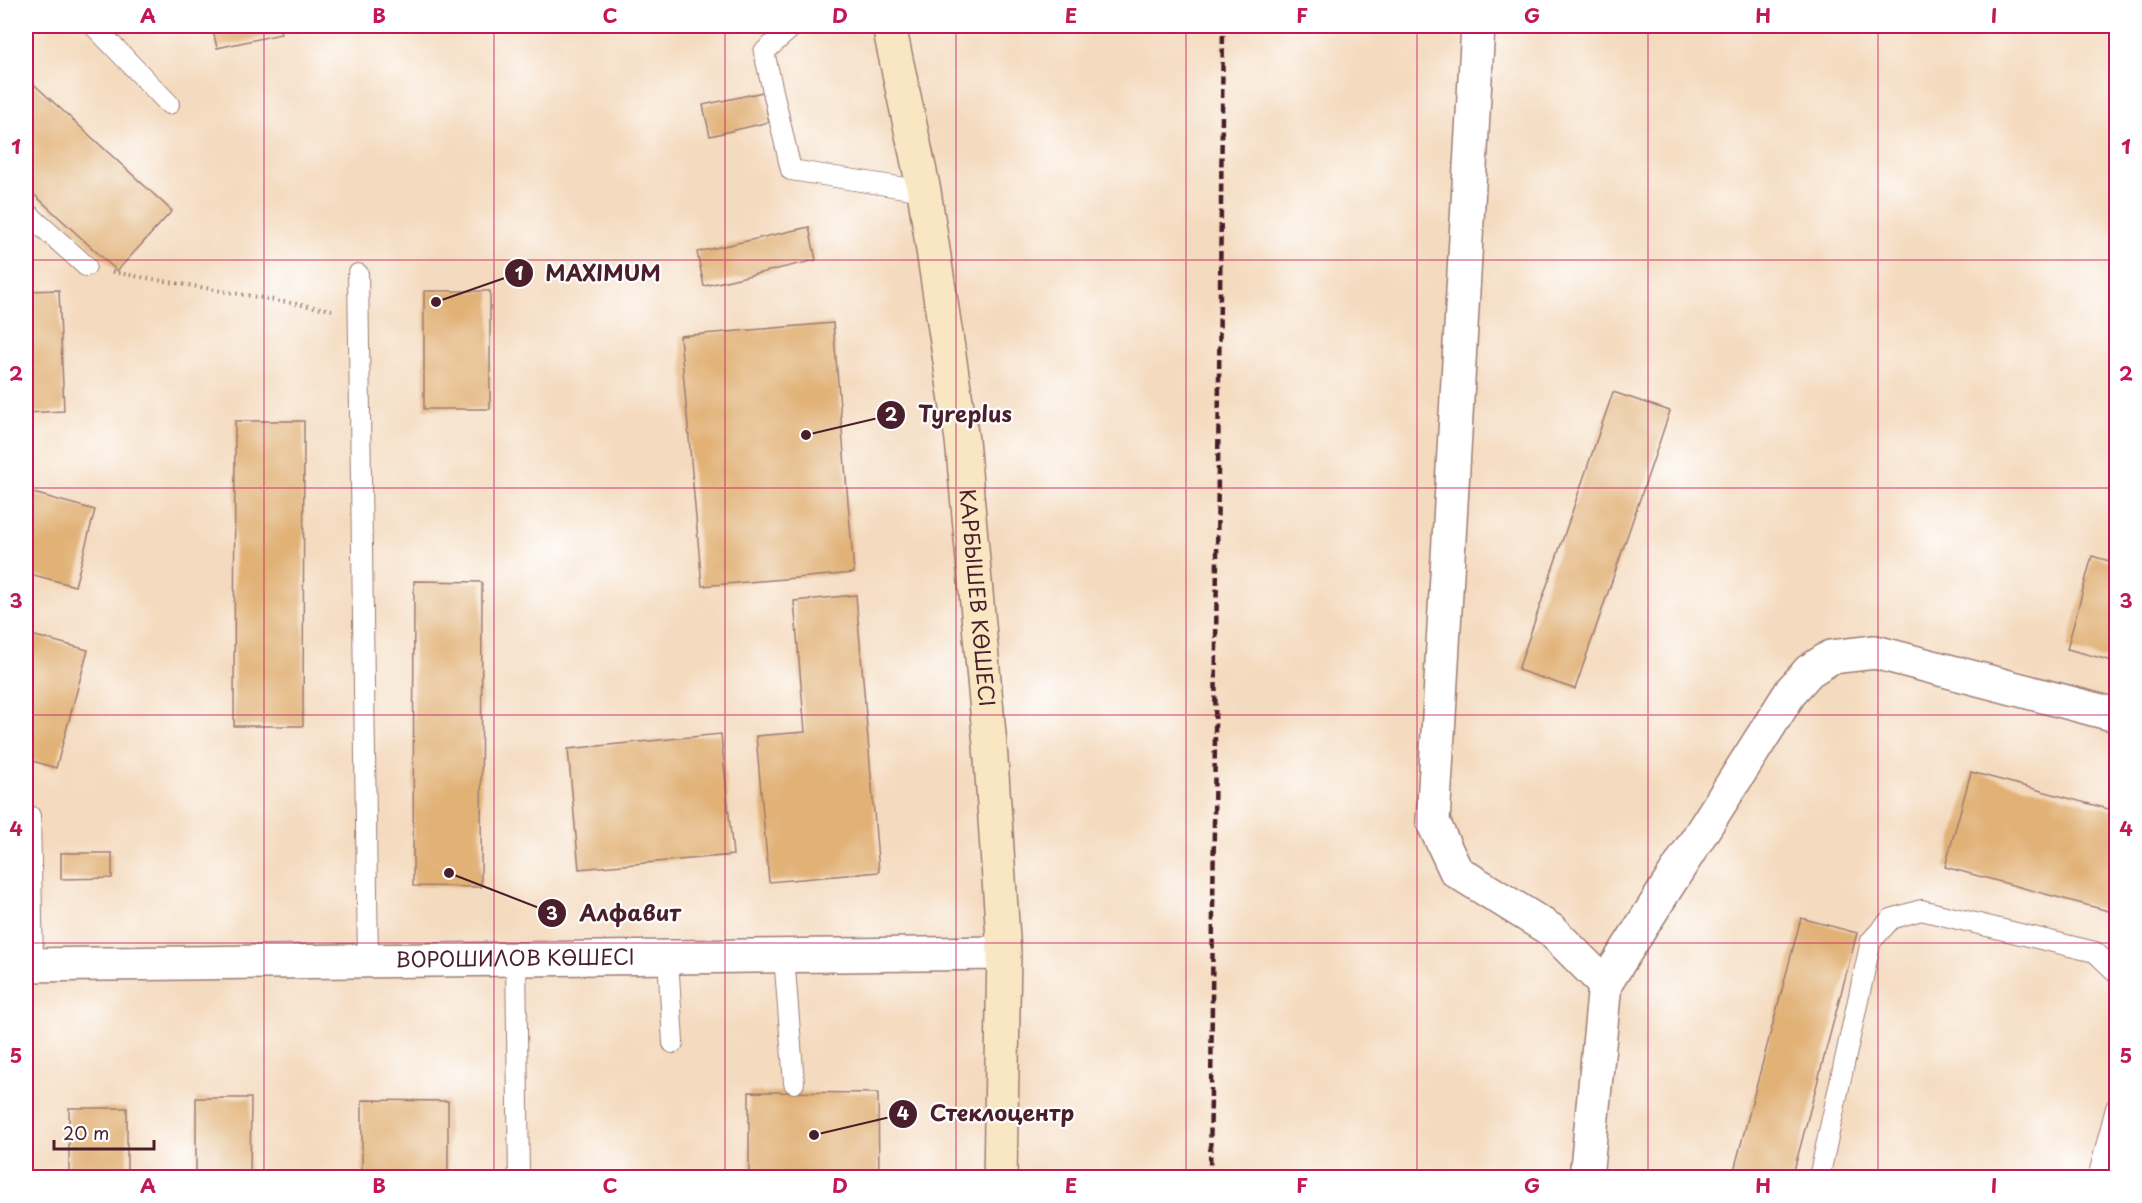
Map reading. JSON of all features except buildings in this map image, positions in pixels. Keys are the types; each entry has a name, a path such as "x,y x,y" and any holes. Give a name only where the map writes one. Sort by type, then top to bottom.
{"main road":[{"name":"КАРБЫШЕВ КӨШЕСІ","path":"889,26 924,190 962,440 990,745 1004,953 1000,1178"}],"street":[{"path":"1478,26 1433,822 1456,871 1551,930 1605,984"},
{"path":"1586,1178 1605,984 1792,690 1809,671 1831,657 1875,652 2116,715"},
{"name":"ВОРОШИЛОВ КӨШЕСІ","path":"29,965 1004,953"}],"lane":[{"path":"94,26 169,104"},
{"path":"793,26 764,52 791,170 924,190"},
{"path":"26,212 86,266"},
{"path":"358,274 368,961"},
{"path":"29,965 30,816"},
{"path":"1819,1178 1871,941 1891,919 1921,910 2095,952 2116,972"},
{"path":"784,956 794,1083"},
{"path":"668,957 673,1043"},
{"path":"516,959 519,1178"},
{"path":"2098,1178 2116,1108"}],"path":[{"path":"86,266 105,272 238,292 305,307 359,314"}],"railway":[{"path":"1210,1178 1223,26"}],"place":[{"name":"MAXIMUM","path":"436,302"},
{"name":"Tyreplus","path":"806,435"},
{"name":"Алфавит","path":"449,873"},
{"name":"Стеклоцентр","path":"814,1135"}]}
